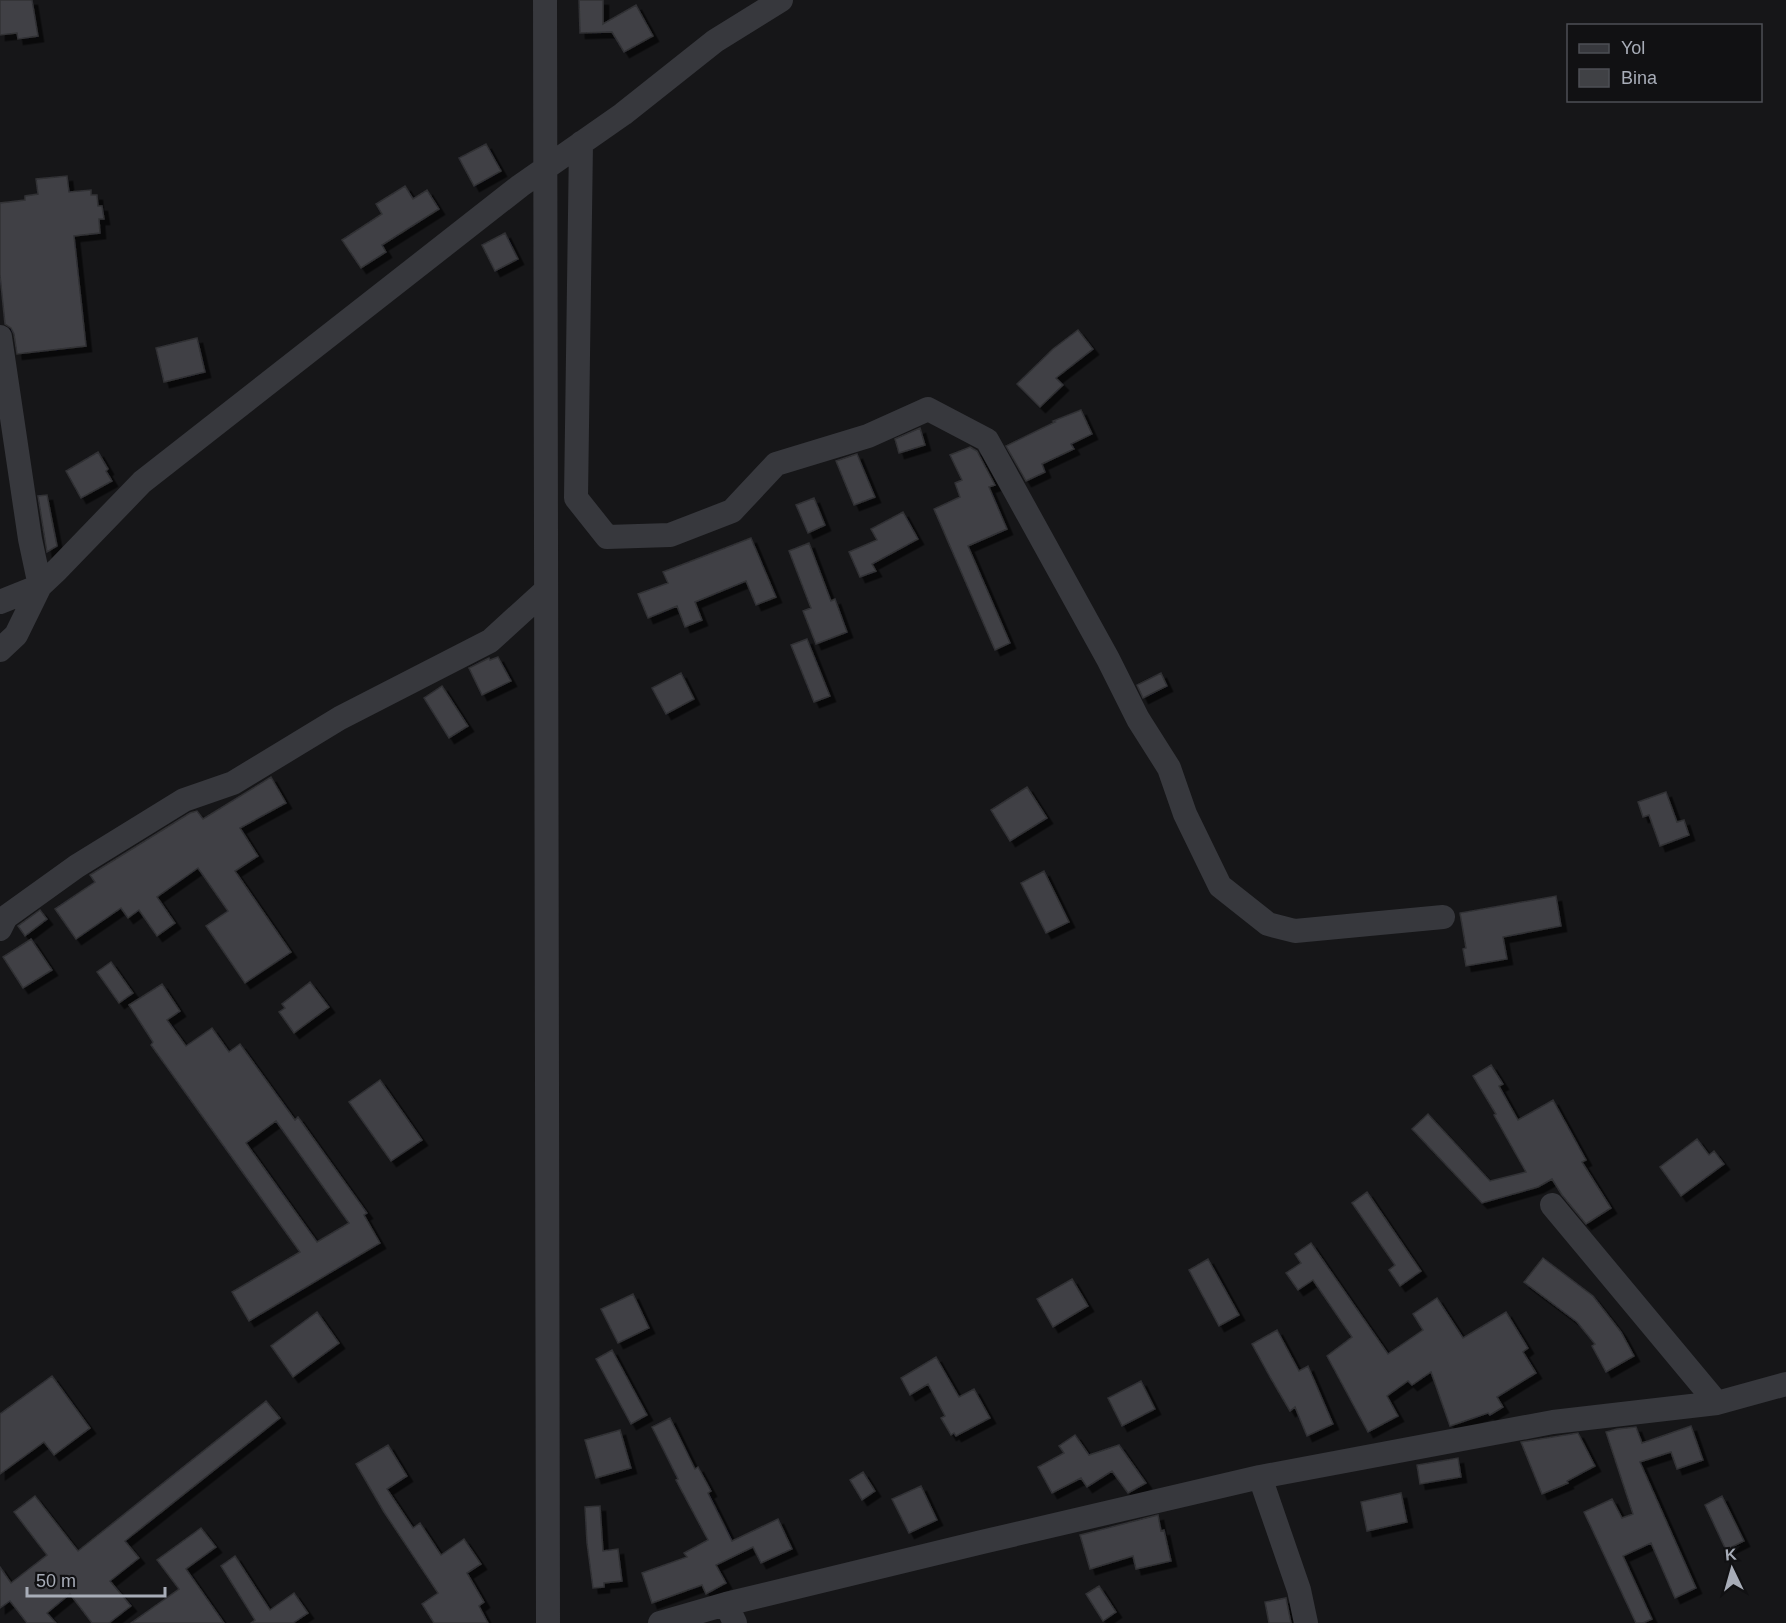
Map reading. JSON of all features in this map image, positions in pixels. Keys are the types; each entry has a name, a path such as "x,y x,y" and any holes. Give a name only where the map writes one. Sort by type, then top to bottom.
{"street":[{"path":"545,0 548,1623"},
{"path":"0,650 16,635 49,578 142,483 520,186 623,114 715,42 781,0"},
{"path":"581,143 576,498 607,537 670,535 732,511 776,464 868,436 928,409 987,440 1138,719 1169,768 1185,814 1220,885 1268,924 1295,932 1443,917"},
{"path":"0,337 30,539 49,578"},
{"path":"0,602 49,578"},
{"path":"0,929 6,917 77,866 184,800 233,783 340,718 490,641 546,590"},
{"path":"1552,1204 1717,1403"},
{"path":"660,1623 731,1613 982,1542 1260,1477 1553,1422 1717,1403 1786,1384"},
{"path":"1260,1477 1299,1590 1306,1623"}],"building":[{"path":"0,0 32,0 38,36 18,39 17,33 0,35"},
{"path":"579,0 603,0 603,24 636,5 653,36 624,52 612,32 580,33"},
{"path":"486,144 501,171 474,186 459,158"},
{"path":"67,176 69,192 91,190 91,195 97,195 98,206 102,206 104,219 99,219 100,233 74,236 86,346 17,354 14,334 5,324 0,275 0,203 25,200 25,196 38,194 36,179"},
{"path":"405,186 413,199 427,190 439,209 382,245 386,252 361,268 342,240 382,214 376,204"},
{"path":"505,233 518,259 495,271 482,245"},
{"path":"1078,330 1093,349 1056,378 1063,385 1040,407 1017,384 1053,349"},
{"path":"197,338 205,372 164,382 156,348"},
{"path":"1081,410 1092,434 1071,444 1074,449 1042,464 1045,472 1026,481 1006,446 1055,422 1053,421"},
{"path":"920,428 925,445 899,453 895,439"},
{"path":"970,447 977,451 995,485 989,487 1007,529 968,546 1010,643 995,650 934,509 960,497 955,483 962,480 950,455"},
{"path":"98,452 112,481 81,498 66,471"},
{"path":"857,454 875,497 854,505 836,461"},
{"path":"47,495 57,546 47,552 38,496"},
{"path":"814,498 825,525 808,533 796,505"},
{"path":"903,512 918,539 872,564 876,571 860,577 849,552 877,540 871,529"},
{"path":"751,538 776,597 756,605 746,581 695,602 702,620 685,627 677,606 648,618 638,594 668,583 663,572"},
{"path":"809,543 831,601 835,599 847,632 816,644 803,611 811,608 789,551"},
{"path":"807,639 830,696 814,702 791,645"},
{"path":"498,657 511,681 482,695 469,668 489,658 490,660"},
{"path":"681,673 694,699 666,714 652,688"},
{"path":"1161,673 1167,686 1143,698 1137,685"},
{"path":"442,686 468,726 449,738 424,698"},
{"path":"271,777 286,803 240,828 258,856 235,871 291,952 245,983 206,926 228,911 198,868 157,897 175,923 157,936 139,910 128,918 121,908 76,939 55,909 95,882 90,875 190,813 197,811 203,819"},
{"path":"1027,787 1047,818 1010,841 991,810"},
{"path":"1666,792 1677,822 1684,820 1689,835 1660,846 1649,815 1643,817 1638,802"},
{"path":"1044,871 1069,922 1046,933 1021,883"},
{"path":"1556,896 1561,926 1503,937 1507,959 1466,966 1463,949 1466,948 1460,913"},
{"path":"40,910 47,919 25,936 18,926"},
{"path":"31,939 52,970 23,988 3,957"},
{"path":"111,962 133,993 119,1003 97,972"},
{"path":"310,982 329,1007 294,1033 279,1012 285,1008 282,1004"},
{"path":"162,984 180,1011 167,1020 186,1046 212,1028 229,1052 240,1044 295,1120 298,1117 367,1213 364,1215 380,1243 249,1321 232,1292 300,1252 151,1045 153,1042 129,1005","holes":["276,1121 349,1223 317,1242 246,1143"]},
{"path":"1491,1065 1503,1084 1499,1086 1518,1120 1553,1100 1586,1160 1582,1162 1611,1208 1586,1224 1552,1179 1538,1187 1482,1203 1412,1129 1428,1114 1490,1181 1526,1172 1473,1076"},
{"path":"380,1080 422,1140 391,1161 349,1102"},
{"path":"1697,1139 1709,1155 1714,1151 1724,1164 1681,1196 1660,1167"},
{"path":"1367,1192 1421,1271 1400,1286 1389,1270 1395,1265 1352,1203"},
{"path":"1311,1243 1388,1354 1423,1330 1413,1314 1437,1298 1463,1338 1506,1312 1528,1348 1523,1352 1536,1373 1497,1397 1503,1407 1490,1415 1488,1413 1450,1426 1431,1372 1412,1385 1408,1381 1387,1396 1398,1416 1368,1432 1327,1356 1352,1337 1313,1280 1298,1290 1286,1273 1301,1263 1295,1254"},
{"path":"1543,1258 1593,1296 1621,1332 1634,1356 1606,1372 1592,1346 1595,1344 1577,1322 1524,1282"},
{"path":"1208,1259 1239,1315 1219,1326 1189,1270"},
{"path":"1072,1279 1088,1306 1053,1327 1037,1299"},
{"path":"633,1294 649,1328 618,1343 601,1309"},
{"path":"317,1312 339,1343 293,1377 271,1346"},
{"path":"1277,1330 1299,1371 1308,1366 1333,1424 1307,1436 1295,1407 1290,1411 1252,1344"},
{"path":"612,1350 647,1415 631,1424 596,1359"},
{"path":"936,1357 959,1397 974,1389 990,1418 956,1436 954,1433 951,1435 941,1418 945,1416 928,1384 910,1395 901,1378"},
{"path":"52,1376 90,1428 54,1455 44,1442 0,1474 0,1414"},
{"path":"1141,1381 1155,1409 1122,1426 1108,1398"},
{"path":"266,1401 280,1418 125,1541 139,1558 110,1581 131,1606 109,1623 92,1623 70,1594 47,1613 56,1623 27,1623 10,1601 0,1608 0,1567 11,1583 47,1555 14,1512 35,1496 78,1551"},
{"path":"670,1418 695,1469 698,1467 711,1491 708,1493 732,1541 778,1519 792,1549 761,1563 753,1547 716,1565 726,1583 706,1594 702,1585 652,1603 642,1573 687,1557 684,1553 708,1540 676,1480 678,1479 652,1427"},
{"path":"1691,1426 1703,1460 1677,1469 1671,1452 1640,1462 1696,1588 1675,1598 1651,1543 1623,1556 1652,1619 1636,1623 1584,1512 1612,1499 1622,1518 1633,1514 1606,1432 1636,1427 1642,1443"},
{"path":"620,1430 631,1468 596,1478 585,1440"},
{"path":"1578,1433 1595,1466 1567,1481 1568,1483 1542,1494 1521,1442"},
{"path":"1075,1435 1089,1455 1119,1445 1146,1483 1128,1493 1112,1471 1087,1487 1081,1478 1052,1493 1038,1467 1064,1453 1059,1446"},
{"path":"388,1445 407,1476 387,1489 413,1528 420,1523 441,1555 464,1539 481,1564 467,1573 484,1602 479,1606 488,1623 434,1623 422,1604 438,1593 384,1512 356,1464"},
{"path":"1458,1458 1461,1477 1420,1484 1417,1465"},
{"path":"863,1472 875,1491 862,1500 850,1480"},
{"path":"921,1486 937,1520 909,1533 892,1499"},
{"path":"1401,1493 1407,1522 1367,1531 1361,1502"},
{"path":"1722,1496 1744,1541 1726,1550 1705,1505"},
{"path":"600,1506 603,1551 618,1549 622,1581 604,1583 604,1587 593,1588 585,1507"},
{"path":"1158,1515 1171,1561 1136,1569 1133,1556 1090,1569 1080,1535"},
{"path":"201,1528 216,1547 186,1569 224,1623 131,1623 179,1589 157,1560"},
{"path":"235,1556 270,1610 294,1593 308,1613 293,1623 251,1623 255,1620 221,1566"},
{"path":"1099,1586 1116,1612 1103,1621 1086,1594"},
{"path":"1286,1598 1291,1623 1269,1623 1265,1602"}]}
